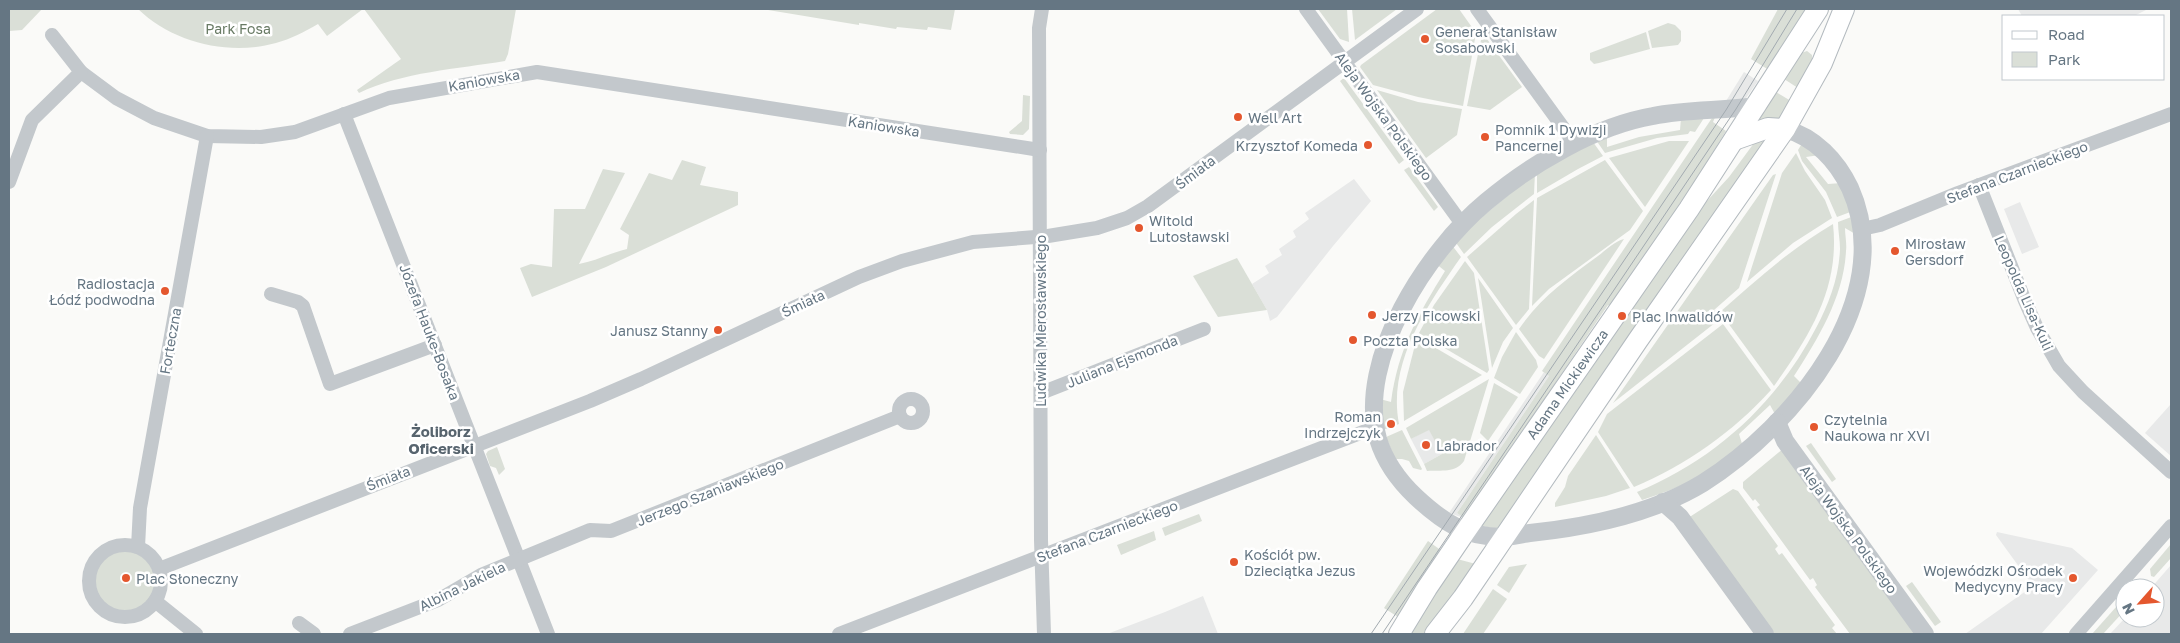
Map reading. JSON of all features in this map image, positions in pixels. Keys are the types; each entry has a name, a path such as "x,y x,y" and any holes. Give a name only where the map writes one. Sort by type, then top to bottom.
{"main road":[{"name":"Adama Mickiewicza","path":"1400,634 1423,594 1757,106 1818,9"},
{"path":"1435,634 1463,598 1638,340 1785,130 1822,62 1844,9"},
{"path":"1799,39 1809,41 1816,48 1822,62"},
{"path":"1734,140 1768,128 1785,130"}],"street":[{"name":"Ludwika Mierosławskiego","path":"1042,9 1038,28 1044,634"},
{"name":"Aleja Wojska Polskiego","path":"1306,9 1462,224"},
{"name":"Śmiała","path":"159,569 641,379 859,277 894,264 973,242 1040,237 1097,228 1138,212 1418,9"},
{"path":"1477,9 1575,144"},
{"name":"Kaniowska","path":"52,35 81,72 134,110 180,128 207,136 236,138 283,135 389,98 537,72 1040,150"},
{"path":"9,182 32,120 81,72"},
{"path":"1757,106 1650,116 1609,128 1575,144 1508,185 1462,224 1430,261 1395,324 1383,355 1375,401 1378,438 1387,460 1407,488 1434,513 1465,532 1504,537 1569,528 1620,516 1663,502 1701,484 1736,460 1777,422 1802,395 1824,362 1853,307 1862,262 1862,229 1855,200 1846,178 1820,147 1802,134 1785,130"},
{"name":"Józefa Hauke-Bosaka","path":"344,114 548,634"},
{"name":"Stefana Czarnieckiego","path":"1862,229 1880,225 2171,114"},
{"name":"Forteczna","path":"138,548 140,508 207,136"},
{"name":"Leopolda Lisa-Kuli","path":"1979,186 2037,328 2059,366 2083,392 2171,472"},
{"path":"271,294 298,302 303,306 330,384 434,345"},
{"name":"Juliana Ejsmonda","path":"1041,393 1204,329"},
{"name":"Jerzego Szaniawskiego","path":"518,559 590,530 611,531 900,416"},
{"name":"Aleja Wojska Polskiego","path":"1777,422 1785,441 1925,634"},
{"name":"Stefana Czarnieckiego","path":"839,634 1376,427"},
{"path":"1663,502 1680,518 1765,634"},
{"path":"2076,634 2171,526"},
{"path":"125,545 138,548 147,553 159,569 161,581 155,601 146,610 135,616 123,618 111,615 100,608 93,598 89,586 89,574 94,562 102,553 113,547 125,545"},
{"name":"Albina Jakiela","path":"350,634 438,600 481,575 518,559"},
{"path":"155,601 196,634"},
{"path":"298,623 314,634"}],"shaded area":[{"path":"2018,9 2148,9 2136,15 2021,15"},
{"path":"1744,72 1758,81 1744,101 1726,101"},
{"path":"1354,179 1371,201 1277,317 1270,321 1267,310 1252,284 1269,273 1265,266 1282,255 1279,249 1296,237 1293,231 1309,219 1305,213"},
{"path":"2020,202 2039,247 2022,254 2004,209"},
{"path":"1544,372 1549,376 1457,513 1464,518 1449,513"},
{"path":"2171,404 2171,456 2145,433"},
{"name":"Labrador","path":"1429,429 1442,454 1424,464 1411,439"},
{"path":"1997,532 2072,548 2098,570 2041,634 1965,634 2033,586 1996,535"},
{"path":"2171,565 2171,634 2110,634 2116,628 2165,628 2165,578 2160,578"},
{"path":"1203,596 1218,634 1107,634 1165,612"}],"green space":[{"path":"9,9 42,9 22,30 9,31"},
{"name":"Park Fosa","path":"138,9 363,9 327,36 318,24 276,43 240,48 202,44 185,38 152,21"},
{"path":"364,9 516,9 505,61 393,80 359,93 357,90 401,59"},
{"path":"762,9 955,9 951,30 928,27 927,30 897,27 896,29 859,23 859,25"},
{"path":"1318,9 1347,9 1349,42 1340,39"},
{"path":"1352,9 1397,9 1355,40"},
{"path":"1437,9 1459,9 1476,33 1463,106 1373,85 1360,67"},
{"path":"1778,9 1808,9 1769,70 1751,59"},
{"path":"1668,23 1675,25 1681,31 1681,41 1678,45 1652,48 1648,31"},
{"path":"1646,32 1650,49 1594,64 1590,60 1590,53"},
{"path":"1487,39 1522,87 1490,110 1467,106 1481,40"},
{"path":"1807,51 1812,55 1812,61 1798,88 1784,79 1801,53"},
{"path":"1344,78 1404,160 1399,164 1340,81"},
{"path":"1377,90 1418,102 1462,109 1457,135 1426,158"},
{"path":"1776,92 1791,101 1780,121 1756,123"},
{"path":"1023,95 1030,96 1029,129 1023,135 1010,134 1009,132 1022,121"},
{"path":"1714,115 1716,115 1713,122 1726,131 1682,203 1611,307 1608,305 1464,518 1457,513 1549,376 1542,371"},
{"path":"1681,118 1704,118 1695,132 1690,131 1688,134 1657,138 1605,153 1596,140 1607,135 1607,147 1639,137 1680,130"},
{"path":"1773,134 1499,528 1495,529 1481,525 1695,214 1729,177 1757,139"},
{"path":"1669,141 1689,141 1645,207 1609,158"},
{"path":"1593,142 1603,156 1537,193 1537,171"},
{"path":"1803,142 1820,155 1806,157 1828,184 1842,183 1853,211 1837,217 1826,192 1802,161 1798,150"},
{"path":"1796,153 1805,171 1825,200 1832,218 1793,243 1747,282 1782,173"},
{"path":"682,160 706,167 700,185 738,192 738,205 606,267 532,297 520,268 531,264 552,267 554,209 585,209 603,169 625,173 579,264 627,249 629,235 620,229 649,173 672,180"},
{"path":"1605,160 1643,211 1630,230 1549,289 1532,306 1537,198"},
{"path":"1409,167 1438,207 1434,211 1404,170"},
{"path":"1535,173 1534,194 1492,227 1464,254 1454,240"},
{"path":"1776,174 1739,288 1714,310 1720,319 1613,403 1773,175"},
{"path":"1534,200 1529,309 1516,325 1467,257"},
{"path":"1854,216 1857,235 1845,228 1844,268 1835,301 1812,347 1794,376 1802,384 1776,416 1770,405 1739,434 1743,447 1732,456 1696,479 1642,500 1637,492 1665,479 1718,446 1763,404 1783,381 1816,328 1832,290 1839,259 1838,222"},
{"path":"1833,224 1834,247 1832,269 1820,310 1799,348 1774,386 1720,312 1789,254"},
{"path":"1624,239 1544,359 1539,356 1519,329 1555,289 1611,246"},
{"path":"1451,244 1461,257 1436,294 1413,335 1399,379 1397,401 1399,424 1383,430 1380,399 1391,402 1394,383 1410,333 1445,271 1435,263"},
{"path":"1237,258 1267,310 1218,317 1193,276"},
{"path":"1465,261 1474,273 1489,370 1487,373 1419,333 1434,305"},
{"path":"1478,278 1513,328 1503,342 1492,368"},
{"path":"1723,324 1771,390 1741,420 1708,446 1672,468 1634,487 1598,432 1607,414"},
{"path":"1516,332 1536,360 1538,367 1520,394 1494,378 1502,357"},
{"path":"1417,337 1482,375 1404,421 1403,392"},
{"path":"1489,379 1464,461 1461,465 1452,469 1427,471 1424,464 1442,454 1429,430 1411,439 1406,428"},
{"path":"1494,383 1518,397 1488,441 1480,433"},
{"path":"1402,430 1421,470 1413,468 1409,461 1395,459 1386,437"},
{"path":"1596,435 1630,488 1606,496 1555,507 1555,503 1565,487 1568,476"},
{"path":"1811,443 1836,479 1832,482 1806,446"},
{"path":"497,447 505,469 499,475 496,468 490,466 486,454"},
{"path":"1784,448 1919,634 1850,634 1815,587 1817,585 1813,578 1810,580 1757,507 1760,505 1755,499 1753,501 1743,488 1743,482"},
{"path":"1733,489 1738,491 1778,546 1775,549 1779,555 1782,553 1835,625 1832,628 1837,634 1772,634 1688,518"},
{"path":"1199,514 1202,521 1165,536 1162,528"},
{"path":"1154,531 1156,540 1121,555 1117,545"},
{"path":"1428,541 1442,551 1398,617 1384,608"},
{"path":"2171,544 2171,558 2154,577 2151,576 2150,569"},
{"path":"124,551 136,554 146,560 152,570 155,582 152,594 146,604 136,610 124,613 112,610 102,604 96,594 93,582 96,570 102,560 112,554"},
{"path":"1457,559 1476,564 1425,634 1409,634"},
{"path":"1527,564 1509,593 1497,585 1509,567"},
{"path":"1912,582 1941,622 1935,626 1906,586"},
{"path":"1493,589 1507,599 1483,634 1463,634"},
{"path":"2115,608 2115,621 2103,634 2092,634"}],"tram line":[{"path":"1371,634 1726,110 1787,9"},
{"path":"1382,634 1736,109 1797,9"}],"place":[{"name":"Generał Stanisław Sosabowski","path":"1425,39"},
{"name":"Well Art","path":"1238,117"},
{"name":"Pomnik 1 Dywizji Pancernej","path":"1485,137"},
{"name":"Krzysztof Komeda","path":"1368,145"},
{"name":"Witold Lutosławski","path":"1139,228"},
{"name":"Mirosław Gersdorf","path":"1895,251"},
{"name":"Radiostacja Łódź podwodna","path":"165,291"},
{"name":"Jerzy Ficowski","path":"1372,315"},
{"name":"Plac Inwalidów","path":"1622,316"},
{"name":"Janusz Stanny","path":"718,330"},
{"name":"Poczta Polska","path":"1353,340"},
{"name":"Roman Indrzejczyk","path":"1391,424"},
{"name":"Czytelnia Naukowa nr XVI","path":"1814,427"},
{"name":"Labrador","path":"1426,445"},
{"name":"Kościół pw. Dzieciątka Jezus","path":"1234,562"},
{"name":"Plac Słoneczny","path":"126,578"},
{"name":"Wojewódzki Ośrodek Medycyny Pracy","path":"2073,578"}],"district":[{"name":"Żoliborz Oficerski","path":"441,440"}]}
